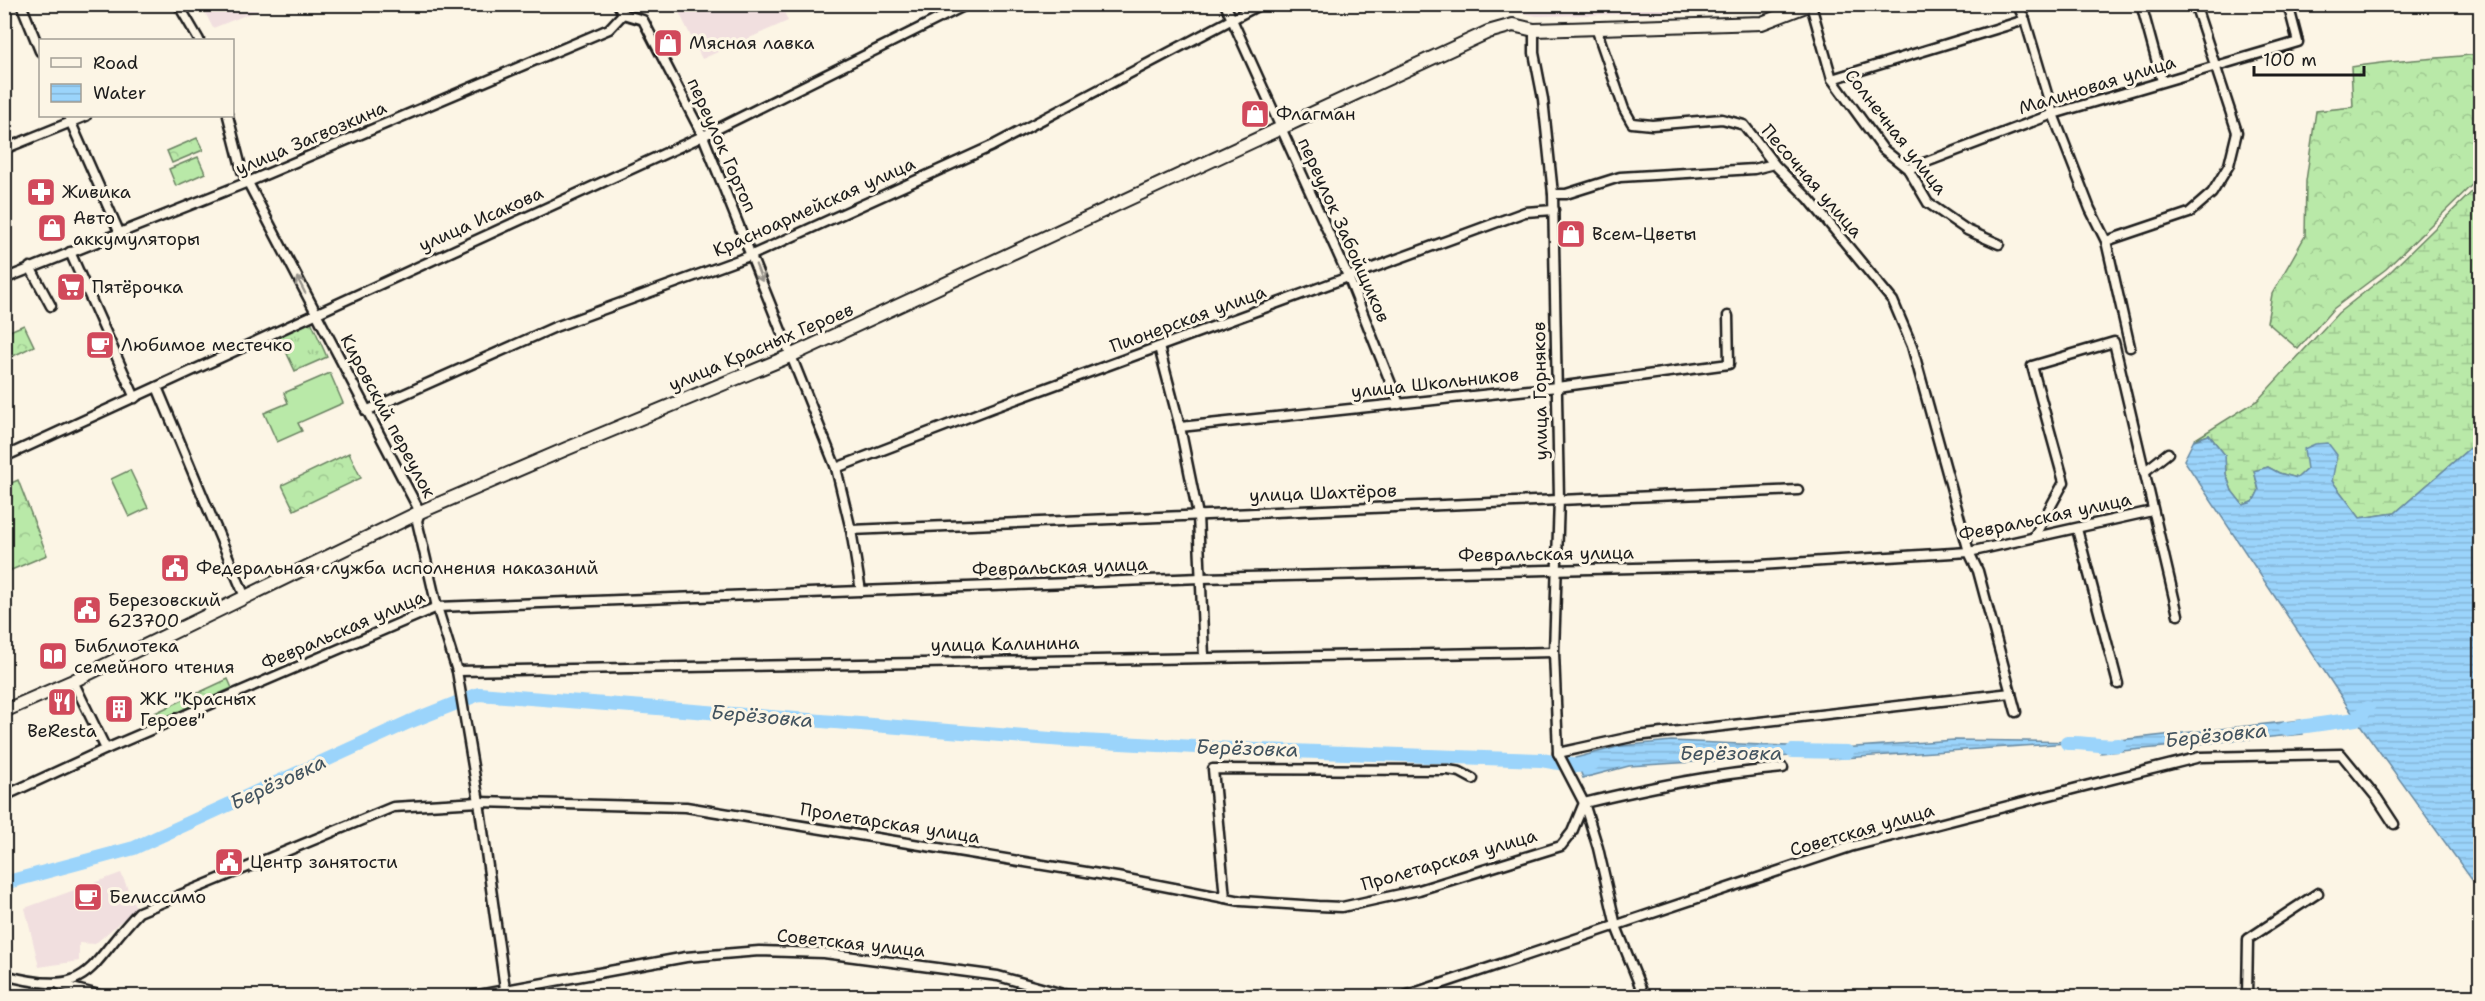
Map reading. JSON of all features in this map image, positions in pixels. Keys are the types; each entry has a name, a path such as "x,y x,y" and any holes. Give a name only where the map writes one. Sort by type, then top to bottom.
{"main road":[{"name":"улица Красных Героев","path":"4,711 73,681 420,512 790,356 1488,32 1513,25 1534,30 1762,23 1811,4"}],"street":[{"path":"21,4 39,49"},
{"path":"178,4 198,39"},
{"path":"618,4 622,14"},
{"name":"улица Исакова","path":"4,457 703,136 968,4"},
{"name":"переулок Забойщиков","path":"1225,4 1348,276 1399,404"},
{"name":"Красноармейская улица","path":"366,411 555,327 752,255 992,146 1261,4"},
{"name":"Солнечная улица","path":"1811,4 1832,79 1883,149 1908,169 1928,203 1967,230 1999,243"},
{"path":"2017,4 2025,20 2053,114 2090,209 2106,241 2130,347"},
{"path":"2141,4 2162,81"},
{"path":"2106,241 2190,213 2212,193 2229,165 2237,132 2195,4"},
{"name":"Малиновая улица","path":"1908,169 2053,114 2298,42 2288,4"},
{"name":"переулок Гортоп","path":"622,14 643,20 703,136 836,468 851,530 861,591"},
{"name":"улица Загвозкина","path":"4,279 248,182 609,29 622,14"},
{"path":"1832,79 2025,20"},
{"name":"Песочная улица","path":"1596,28 1624,109 1632,123 1652,125 1722,119 1744,125 1774,164 1809,199 1893,301 1912,346 1969,552 1978,571 2016,712"},
{"name":"улица Горняков","path":"1534,30 1534,53 1543,99 1554,210 1559,499 1554,652 1558,753"},
{"name":"Кировский переулок","path":"228,117 242,171 420,512 417,521 437,607 457,671 479,802 505,993"},
{"path":"4,149 70,118 120,234"},
{"path":"1553,194 1566,194 1620,177 1754,169 1774,164"},
{"name":"Пионерская улица","path":"836,468 1525,212 1554,210"},
{"path":"70,252 135,398"},
{"path":"30,267 51,306"},
{"name":"улица Школьников","path":"1180,427 1557,387 1728,364 1728,316"},
{"path":"2034,537 2064,482 2032,366 2114,342 2178,615"},
{"path":"1159,347 1180,427 1198,514 1204,657"},
{"path":"157,387 244,597"},
{"path":"2144,472 2168,453"},
{"name":"улица Шахтёров","path":"851,530 1798,490"},
{"name":"Февральская улица","path":"4,796 106,749 437,607 1201,578 1760,565 1969,552 2152,511"},
{"path":"2077,529 2118,684"},
{"name":"улица Калинина","path":"457,671 1554,652"},
{"path":"73,681 106,749"},
{"path":"1644,996 1616,926 1598,848 1584,803 1558,753 1636,736 2011,693"},
{"name":"Советская улица","path":"1405,996 1851,847 2200,757 2341,754 2377,798 2394,824"},
{"path":"1584,803 1679,781 1726,773 1783,768"},
{"path":"1225,897 1213,770 1448,770 1460,771 1473,778"},
{"name":"Пролетарская улица","path":"4,975 32,982 68,983 96,966 118,934 139,912 393,807 479,802 686,807 1118,877 1241,901 1342,907 1419,890 1561,846 1572,832 1584,803"},
{"path":"2247,996 2248,939 2318,893"},
{"name":"Советская улица","path":"474,996 505,993 686,957 759,951 824,953 998,976 1063,994 1082,996"},
{"path":"57,984 103,996"},
{"path":"1053,996 1063,994"}],"shaded area":[{"path":"1504,4 1776,5 1756,11 1537,16 1506,10"},
{"path":"201,5 271,5 213,28"},
{"path":"623,5 781,5 788,21 702,59 677,8 626,11"},
{"path":"121,873 136,908 95,944 79,943 79,961 39,967 25,908"}],"green space":[{"path":"2480,54 2480,177 2386,269 2333,309 2298,349 2267,322 2272,294 2305,236 2306,181 2316,111 2353,107 2351,67"},
{"path":"197,138 203,150 172,163 167,151"},
{"path":"198,157 205,173 176,186 169,169"},
{"path":"2480,184 2480,439 2395,513 2360,518 2332,481 2307,469 2297,478 2268,467 2254,471 2259,490 2253,502 2243,505 2232,491 2226,474 2225,455 2209,435 2194,440 2258,400 2338,313 2389,273"},
{"path":"310,319 327,357 295,371 278,334"},
{"path":"24,325 34,346 5,360 5,333"},
{"path":"330,373 343,403 298,423 302,431 277,442 264,413 288,403 284,393"},
{"path":"349,453 361,478 294,510 282,485"},
{"path":"130,470 148,508 129,517 111,479"},
{"path":"18,480 47,555 9,571 5,560 5,482 7,485"},
{"path":"228,679 232,688 145,727 142,719"}],"water":[{"path":"2209,435 2225,455 2226,474 2232,491 2243,505 2253,502 2259,490 2254,471 2268,467 2297,478 2307,469 2304,449 2315,444 2328,443 2337,455 2332,481 2360,518 2395,513 2480,439 2480,891 2356,719 2184,460 2194,440"},
{"path":"2301,720 2303,734 2101,753 2101,742"},
{"path":"1954,740 2083,742 1829,759 1828,749"},
{"path":"1671,741 1811,747 1808,755 1629,766 1583,778 1575,758 1621,746"}],"waterway":[{"name":"Берёзовка","path":"4,883 134,848 409,722 479,694 1064,740 1233,749 1541,760 1577,766 1593,763"},
{"name":"Берёзовка","path":"2285,729 2356,719 2368,708"},
{"name":"Берёзовка","path":"2067,743 2119,745"},
{"name":"Берёзовка","path":"1792,751 1847,752"}],"place":[{"name":"Мясная лавка","path":"668,43"},
{"name":"Флагман","path":"1255,114"},
{"name":"Живика","path":"41,192"},
{"name":"Авто аккумуляторы","path":"52,228"},
{"name":"Всем-Цветы","path":"1571,234"},
{"name":"Пятёрочка","path":"71,287"},
{"name":"Любимое местечко","path":"100,345"},
{"name":"Федеральная служба исполнения наказаний","path":"175,568"},
{"name":"Березовский 623700","path":"87,610"},
{"name":"Библиотека семейного чтения","path":"53,656"},
{"name":"BeResta","path":"62,702"},
{"name":"ЖК \"Красных Героев\"","path":"119,709"},
{"name":"Центр занятости","path":"229,862"},
{"name":"Белиссимо","path":"88,897"}]}
